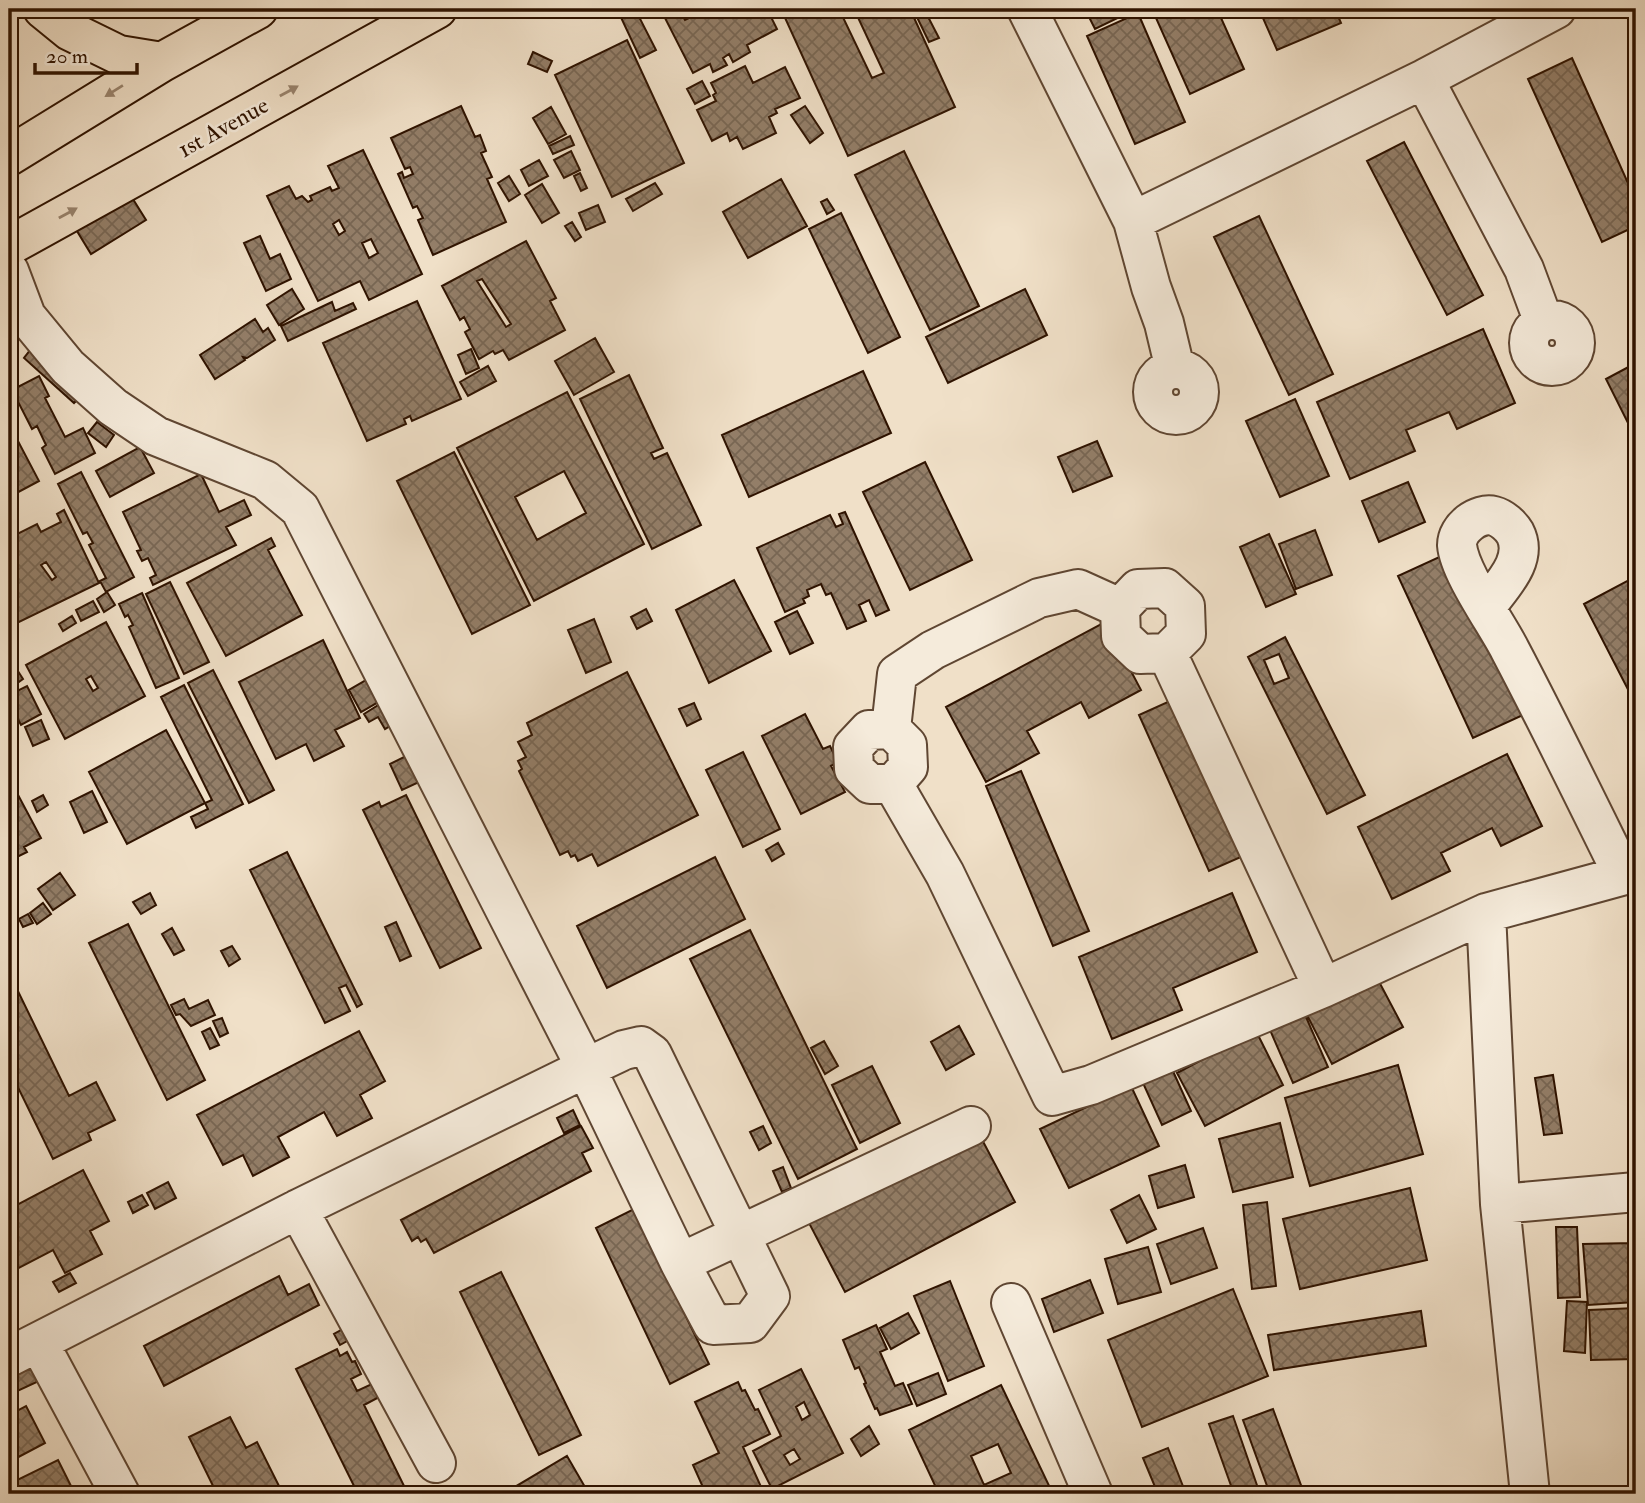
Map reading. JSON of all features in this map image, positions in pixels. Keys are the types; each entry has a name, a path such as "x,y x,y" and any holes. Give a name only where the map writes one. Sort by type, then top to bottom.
{"main road":[{"path":"43,9 70,31 119,55 162,62"},
{"path":"9,156 162,62 258,9"},
{"name":"1st Avenue","path":"9,246 437,9"}],"street":[{"path":"1027,9 1133,221 1175,369"},
{"path":"1133,221 1424,79 1556,9"},
{"path":"1424,79 1524,269 1543,320"},
{"path":"9,271 18,320 113,407 156,436 265,480 300,509 586,1068 680,1263 713,1325 750,1323 770,1296 652,1054 641,1046 624,1050 586,1068 298,1209 24,1350 120,1494"},
{"path":"1165,588 1185,606 1186,634 1167,653 1140,654 1121,636 1120,608 1138,589 1165,588"},
{"path":"1120,608 1078,589 1039,598 933,650 897,674 891,729 869,730 853,747 854,769 870,784 893,784 945,874 1052,1096 1091,1085 1323,988 1486,913 1630,873 1486,607"},
{"path":"1167,653 1323,988"},
{"path":"1486,913 1500,1204 1530,1494"},
{"path":"680,1263 971,1126"},
{"path":"1500,1204 1636,1192"},
{"path":"298,1209 436,1463"},
{"path":"1011,1303 1093,1494"}],"building":[{"path":"617,9 635,9 656,50 640,58"},
{"path":"684,9 767,9 777,29 747,45 750,52 733,62 729,54 723,58 727,65 713,72 710,64 693,73 665,18 680,11 685,20 689,18"},
{"path":"781,9 839,9 872,78 884,73 854,9 910,9 955,107 848,156"},
{"path":"913,9 924,9 939,38 929,42"},
{"path":"1085,9 1136,9 1095,29"},
{"path":"1152,9 1217,9 1244,69 1190,94"},
{"path":"1259,9 1335,9 1341,23 1277,50"},
{"path":"1138,13 1185,122 1135,144 1087,36"},
{"path":"627,40 684,163 612,197 555,75"},
{"path":"533,52 552,61 547,72 528,64"},
{"path":"1572,58 1636,201 1636,226 1602,242 1528,79"},
{"path":"745,66 753,83 785,67 800,98 775,109 777,113 769,117 776,133 743,149 737,137 730,141 727,133 712,141 697,110 716,101 713,95 716,93 711,83"},
{"path":"702,81 710,96 695,104 687,89"},
{"path":"461,106 475,137 480,135 486,151 481,153 492,177 487,179 506,222 433,255 418,220 423,218 417,206 413,208 398,174 402,172 404,178 413,174 410,167 405,169 391,138"},
{"path":"805,106 823,133 810,143 791,115"},
{"path":"551,107 566,134 548,144 533,118"},
{"path":"570,136 574,145 553,154 549,146"},
{"path":"1404,142 1483,295 1447,315 1367,161"},
{"path":"363,150 422,274 369,300 360,281 318,301 267,196 289,186 296,199 302,196 308,202 312,200 310,196 330,187 332,191 339,188 328,166","holes":["339,220 345,231 339,235 333,224","371,239 378,253 369,258 362,243"]},
{"path":"571,151 580,170 564,178 554,160"},
{"path":"904,151 979,306 930,330 855,175"},
{"path":"539,160 548,176 529,186 521,170"},
{"path":"580,173 587,188 581,191 574,176"},
{"path":"509,176 520,194 509,201 498,183"},
{"path":"781,179 807,226 748,258 723,212"},
{"path":"121,180 146,220 91,254 66,213"},
{"path":"655,183 662,194 633,211 626,199"},
{"path":"542,184 559,213 542,223 525,195"},
{"path":"827,199 834,210 827,214 821,202"},
{"path":"598,205 605,222 586,230 579,213"},
{"path":"841,213 900,337 868,353 809,229"},
{"path":"1259,216 1333,374 1289,395 1214,237"},
{"path":"572,222 581,237 575,241 565,226"},
{"path":"260,236 270,259 280,254 291,279 266,291 244,243"},
{"path":"526,241 556,298 550,301 565,330 509,360 503,350 495,354 493,351 479,359 465,332 470,329 464,317 460,320 442,286","holes":["482,279 511,324 506,327 477,281"]},
{"path":"292,289 304,309 279,325 267,305"},
{"path":"1025,289 1047,335 948,383 926,337"},
{"path":"417,301 461,399 412,421 410,416 404,419 406,424 367,441 323,343"},
{"path":"332,302 335,311 353,303 356,309 288,341 281,326"},
{"path":"255,319 263,332 268,328 275,340 247,358 243,357 245,360 215,379 200,355"},
{"path":"1483,329 1515,403 1457,429 1449,412 1406,430 1415,451 1350,479 1317,402"},
{"path":"595,338 614,372 574,395 555,361"},
{"path":"31,349 82,395 74,403 24,358"},
{"path":"471,349 479,368 466,374 458,355"},
{"path":"1636,363 1636,429 1632,431 1606,379"},
{"path":"488,366 496,381 468,396 460,382"},
{"path":"863,371 891,433 749,497 722,435"},
{"path":"629,375 663,448 651,453 654,459 667,453 701,525 652,549 580,399"},
{"path":"39,376 49,396 45,398 65,437 83,428 95,453 55,474 42,448 46,445 37,426 32,429 12,390"},
{"path":"567,392 644,544 534,601 457,448","holes":["564,471 586,513 537,540 515,497"]},
{"path":"1295,399 1329,476 1280,497 1246,421"},
{"path":"97,422 114,435 106,447 88,433"},
{"path":"9,424 39,481 9,497"},
{"path":"1097,441 1112,476 1073,492 1058,457"},
{"path":"140,447 154,473 110,497 96,471"},
{"path":"454,452 530,605 472,634 397,481"},
{"path":"925,462 972,560 910,590 863,492"},
{"path":"81,472 134,577 106,592 100,581 106,578 89,545 93,543 87,532 83,534 58,484"},
{"path":"201,474 219,512 244,500 251,515 226,527 236,545 153,585 150,578 156,575 148,558 142,561 137,551 141,550 123,512"},
{"path":"1408,482 1425,522 1379,542 1362,501"},
{"path":"64,510 99,583 17,623 9,607 9,538 37,524 41,532 61,522 57,514","holes":["46,562 56,577 52,580 41,565"]},
{"path":"845,512 889,610 876,616 869,600 859,605 866,621 847,629 831,593 826,595 821,584 807,590 809,596 803,599 805,603 785,612 757,548 830,515 836,527 843,524 839,514"},
{"path":"1315,530 1332,575 1296,589 1279,544"},
{"path":"1269,534 1296,594 1266,607 1240,547"},
{"path":"271,538 275,546 268,550 302,615 226,656 187,583"},
{"path":"1448,553 1523,715 1473,738 1398,576"},
{"path":"734,580 771,651 709,683 676,610"},
{"path":"1629,580 1636,593 1636,705 1584,604"},
{"path":"170,582 209,662 184,674 146,594"},
{"path":"107,592 115,605 104,612 97,599"},
{"path":"142,593 179,678 156,688 129,627 133,625 128,615 125,617 119,604"},
{"path":"93,601 99,612 81,621 76,610"},
{"path":"646,609 652,621 637,629 631,617"},
{"path":"797,611 813,643 790,654 775,622"},
{"path":"72,616 76,623 63,631 59,624"},
{"path":"594,619 611,662 586,673 568,630"},
{"path":"106,622 145,696 65,739 26,665","holes":["91,676 98,688 93,691 86,679"]},
{"path":"1105,622 1141,690 1089,718 1081,702 1027,731 1039,753 986,782 946,707"},
{"path":"1285,637 1365,795 1327,814 1248,657","holes":["1279,654 1289,678 1274,684 1264,660"]},
{"path":"323,640 360,718 335,730 344,746 314,761 306,744 276,759 239,682"},
{"path":"14,665 23,679 9,689 9,669"},
{"path":"213,670 274,790 249,803 188,683"},
{"path":"627,672 698,815 598,866 592,854 578,861 575,855 571,857 568,851 560,855 519,771 522,769 518,761 526,757 518,742 532,735 527,723"},
{"path":"368,679 380,701 361,712 349,690"},
{"path":"184,685 243,804 196,828 191,817 208,809 205,803 212,800 161,697"},
{"path":"27,686 41,714 21,725 9,702 9,695"},
{"path":"1181,696 1250,853 1209,871 1139,715"},
{"path":"388,699 400,720 385,729 378,717 369,722 364,714"},
{"path":"694,703 701,719 687,726 679,709"},
{"path":"805,714 823,749 830,746 838,762 831,766 845,792 801,814 762,736"},
{"path":"41,720 49,739 33,746 25,727"},
{"path":"166,730 205,803 127,844 89,772"},
{"path":"743,752 780,829 743,847 706,770"},
{"path":"1507,754 1542,826 1501,846 1492,828 1441,853 1450,871 1392,899 1358,827"},
{"path":"406,756 419,782 402,790 390,764"},
{"path":"1021,771 1089,931 1053,946 986,786"},
{"path":"92,791 107,822 84,833 70,802"},
{"path":"17,793 41,838 24,847 27,852 9,861 9,797"},
{"path":"43,795 48,805 37,812 32,801"},
{"path":"406,795 481,948 440,968 363,810 379,802 381,807"},
{"path":"778,843 784,854 772,861 766,850"},
{"path":"287,852 362,1004 357,1007 346,985 339,988 350,1011 325,1023 250,870"},
{"path":"715,857 745,919 607,988 577,926"},
{"path":"60,873 75,895 53,910 38,889"},
{"path":"150,893 156,905 141,914 133,902"},
{"path":"1232,893 1257,952 1173,988 1182,1010 1112,1039 1079,957"},
{"path":"43,903 51,914 37,924 30,913"},
{"path":"28,914 33,923 23,927 19,919"},
{"path":"396,922 411,956 400,961 385,927"},
{"path":"128,924 205,1080 167,1100 89,943"},
{"path":"172,928 184,950 174,955 162,934"},
{"path":"750,930 857,1149 798,1179 690,959"},
{"path":"232,946 240,959 229,966 221,951"},
{"path":"1376,976 1403,1027 1332,1064 1306,1013"},
{"path":"14,983 69,1096 96,1082 115,1120 88,1133 91,1140 53,1159 9,1069 9,986"},
{"path":"184,999 189,1009 208,1000 215,1015 191,1026 180,1014 176,1015 171,1005"},
{"path":"1302,1008 1328,1067 1293,1083 1267,1023"},
{"path":"222,1018 228,1033 220,1037 213,1021"},
{"path":"959,1026 974,1054 946,1070 931,1042"},
{"path":"210,1028 219,1045 210,1049 202,1032"},
{"path":"359,1031 385,1081 360,1095 372,1118 337,1136 324,1112 278,1137 289,1157 253,1176 243,1155 223,1165 197,1115"},
{"path":"1256,1031 1283,1085 1205,1126 1177,1073"},
{"path":"824,1041 838,1066 825,1074 811,1048"},
{"path":"1398,1065 1423,1154 1310,1186 1285,1098"},
{"path":"872,1066 900,1123 860,1143 832,1085"},
{"path":"1172,1069 1191,1111 1162,1125 1143,1083"},
{"path":"1553,1075 1562,1133 1544,1135 1535,1078"},
{"path":"1131,1086 1159,1146 1069,1188 1040,1129"},
{"path":"573,1110 580,1125 564,1133 557,1118"},
{"path":"1280,1123 1293,1177 1233,1192 1219,1139"},
{"path":"581,1126 593,1148 582,1153 591,1171 434,1253 426,1239 421,1242 418,1237 412,1241 401,1220"},
{"path":"763,1126 771,1143 759,1150 750,1132"},
{"path":"978,1132 1015,1202 845,1292 809,1223"},
{"path":"1185,1165 1194,1197 1158,1208 1149,1176"},
{"path":"783,1167 791,1188 782,1192 773,1171"},
{"path":"83,1170 109,1221 90,1231 102,1254 65,1273 53,1250 9,1273 9,1209"},
{"path":"168,1182 176,1198 155,1209 147,1193"},
{"path":"1410,1188 1427,1260 1300,1289 1283,1219"},
{"path":"142,1195 148,1205 133,1213 128,1202"},
{"path":"1139,1195 1156,1229 1127,1243 1111,1210"},
{"path":"1267,1202 1276,1286 1252,1289 1243,1205"},
{"path":"1636,1206 1636,1302 1588,1305 1583,1244 1635,1243 1631,1207"},
{"path":"634,1209 709,1364 670,1384 596,1228"},
{"path":"1556,1227 1577,1227 1580,1297 1558,1298"},
{"path":"1203,1228 1217,1268 1171,1284 1157,1244"},
{"path":"1148,1247 1161,1292 1118,1304 1105,1259"},
{"path":"501,1272 581,1435 539,1455 460,1292"},
{"path":"70,1273 76,1283 59,1292 53,1282"},
{"path":"279,1276 288,1295 309,1284 319,1305 164,1386 144,1346"},
{"path":"1090,1280 1103,1313 1054,1332 1042,1299"},
{"path":"950,1281 984,1366 948,1381 914,1296"},
{"path":"1233,1289 1268,1376 1142,1427 1108,1340"},
{"path":"1567,1301 1587,1302 1585,1353 1564,1351"},
{"path":"1636,1308 1636,1359 1591,1360 1589,1310"},
{"path":"1421,1311 1426,1346 1274,1370 1268,1335"},
{"path":"908,1313 919,1333 891,1349 880,1328"},
{"path":"350,1325 356,1336 340,1345 334,1334"},
{"path":"876,1325 887,1349 880,1352 895,1386 903,1383 912,1404 880,1415 864,1384 866,1383 859,1367 855,1369 843,1340"},
{"path":"337,1349 340,1356 347,1352 352,1362 355,1361 361,1374 351,1379 357,1391 374,1383 381,1396 364,1405 408,1494 358,1494 296,1369"},
{"path":"31,1361 41,1380 11,1394 9,1371"},
{"path":"801,1369 843,1453 772,1489 753,1451 781,1436 759,1390","holes":["804,1402 810,1415 802,1420 796,1407","794,1449 800,1459 790,1465 784,1455"]},
{"path":"938,1373 946,1394 917,1406 908,1385"},
{"path":"738,1382 755,1410 758,1409 770,1434 743,1447 762,1489 752,1494 706,1494 693,1465 719,1453 695,1402"},
{"path":"1001,1385 1052,1492 939,1494 909,1430","holes":["998,1444 1011,1473 984,1485 971,1456"]},
{"path":"26,1406 45,1443 9,1462 9,1415"},
{"path":"1273,1409 1302,1488 1285,1494 1270,1494 1243,1420"},
{"path":"1233,1416 1260,1494 1234,1494 1209,1424"},
{"path":"230,1417 246,1448 257,1442 283,1494 217,1494 189,1437"},
{"path":"869,1426 879,1444 861,1456 851,1439"},
{"path":"1168,1448 1186,1494 1158,1494 1143,1458"},
{"path":"567,1456 589,1494 503,1494"},
{"path":"58,1460 75,1494 12,1494 9,1484"}]}
